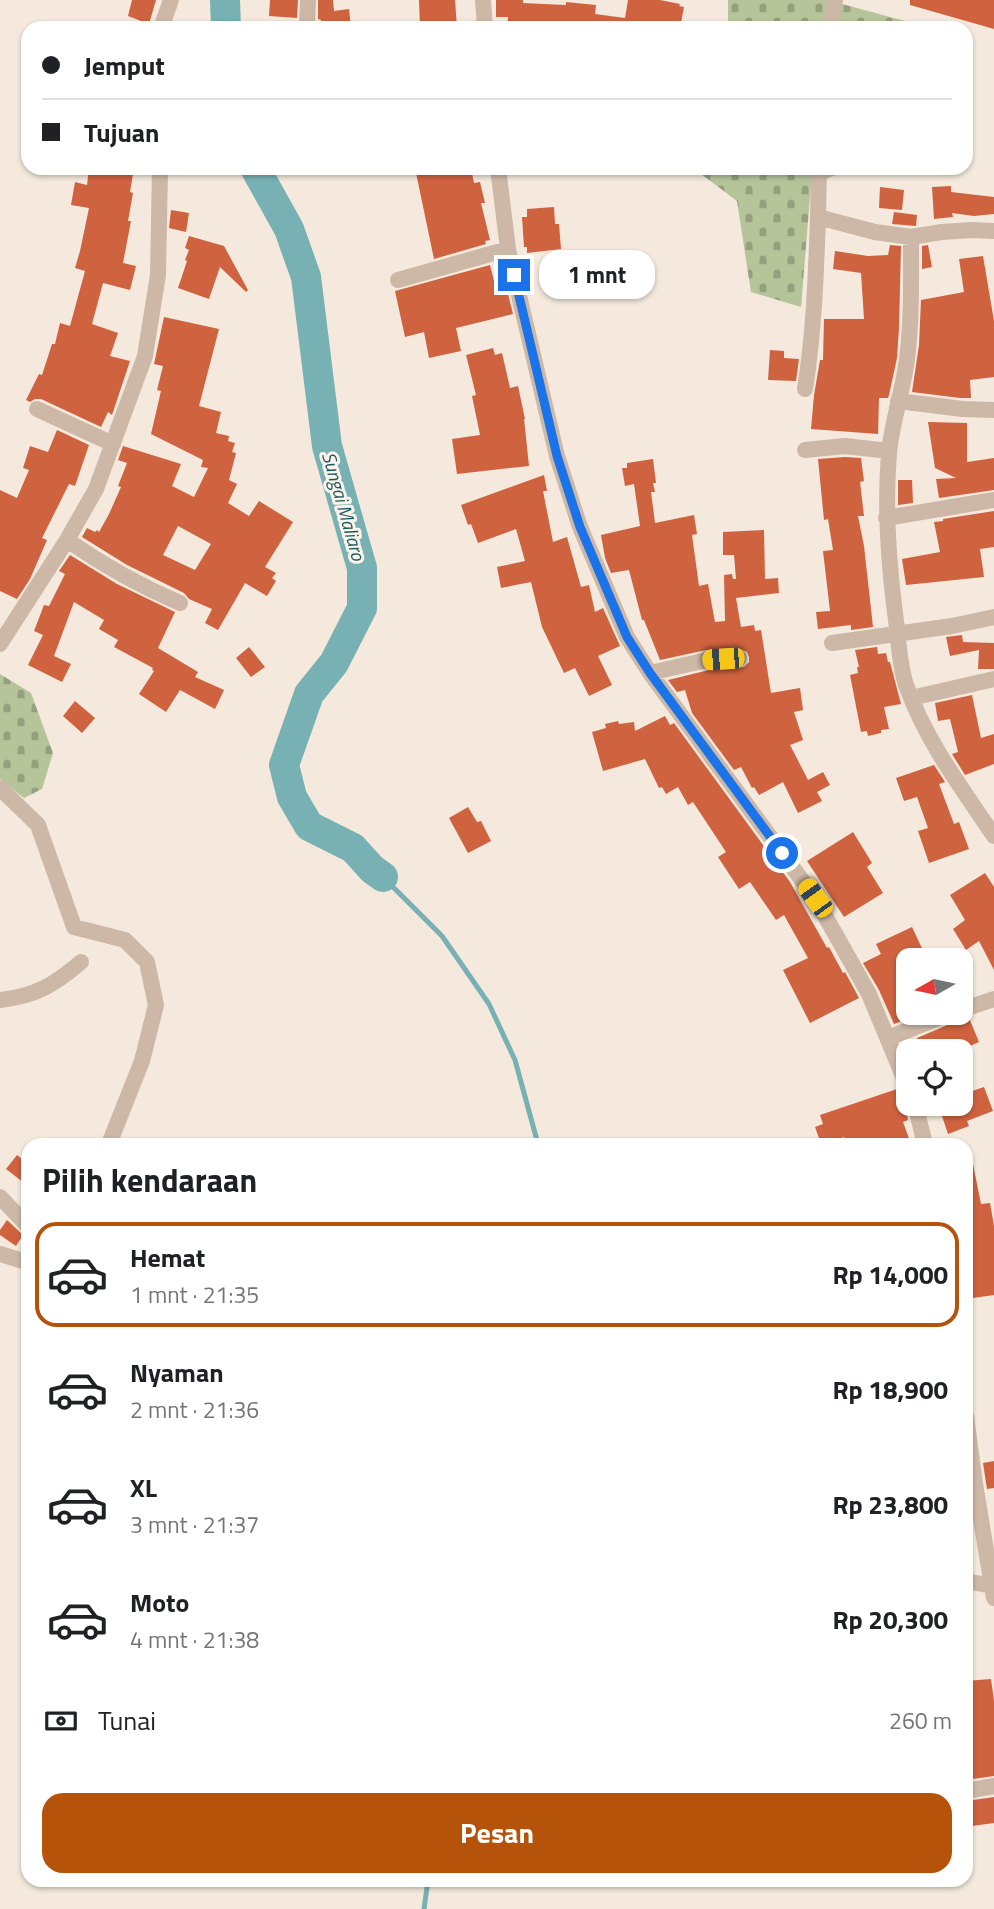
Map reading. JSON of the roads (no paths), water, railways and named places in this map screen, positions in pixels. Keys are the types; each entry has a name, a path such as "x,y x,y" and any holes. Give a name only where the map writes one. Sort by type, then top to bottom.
{"street":[{"path":"164,21 171,0"},
{"path":"307,21 308,0"},
{"path":"483,0 484,21"},
{"path":"831,21 835,0"},
{"path":"0,644 67,540 96,489 145,356 158,275 160,175"},
{"path":"499,175 508,249 557,456 576,516 627,637 650,673 815,898 869,994 896,1058"},
{"path":"805,389 815,300 819,175"},
{"path":"818,217 875,232 911,237 942,232 994,231"},
{"path":"911,237 909,342 889,451 886,518 897,634 905,681 927,733 994,836"},
{"path":"398,280 508,249"},
{"path":"898,401 963,410 994,410"},
{"path":"37,409 113,444"},
{"path":"805,450 845,446 889,451"},
{"path":"886,518 994,500"},
{"path":"67,540 98,562 180,603"},
{"path":"832,643 994,617"},
{"path":"650,673 706,660 738,658"},
{"path":"911,698 994,679"},
{"path":"0,788 38,825 74,927 125,940 147,962 156,1005 142,1061 111,1138"},
{"path":"0,1000 18,998 45,989 81,962"},
{"path":"973,1006 994,999"},
{"path":"888,1038 918,1026"},
{"path":"918,1116 924,1138"},
{"path":"0,1197 21,1219"},
{"path":"0,1254 21,1260"},
{"path":"973,1469 993,1592"},
{"path":"973,1584 993,1592"},
{"path":"973,1790 994,1786"}],"waterway":[{"name":"Sungai Maliaro","path":"225,0 226,21"},
{"name":"Sungai Maliaro","path":"259,175 289,229 306,277 327,446 362,568 362,608 334,663 309,694 284,765 292,797 309,826 353,848 383,877"},
{"path":"383,877 442,936 489,1004 515,1060 536,1138"},
{"path":"424,1909 427,1887"}]}
